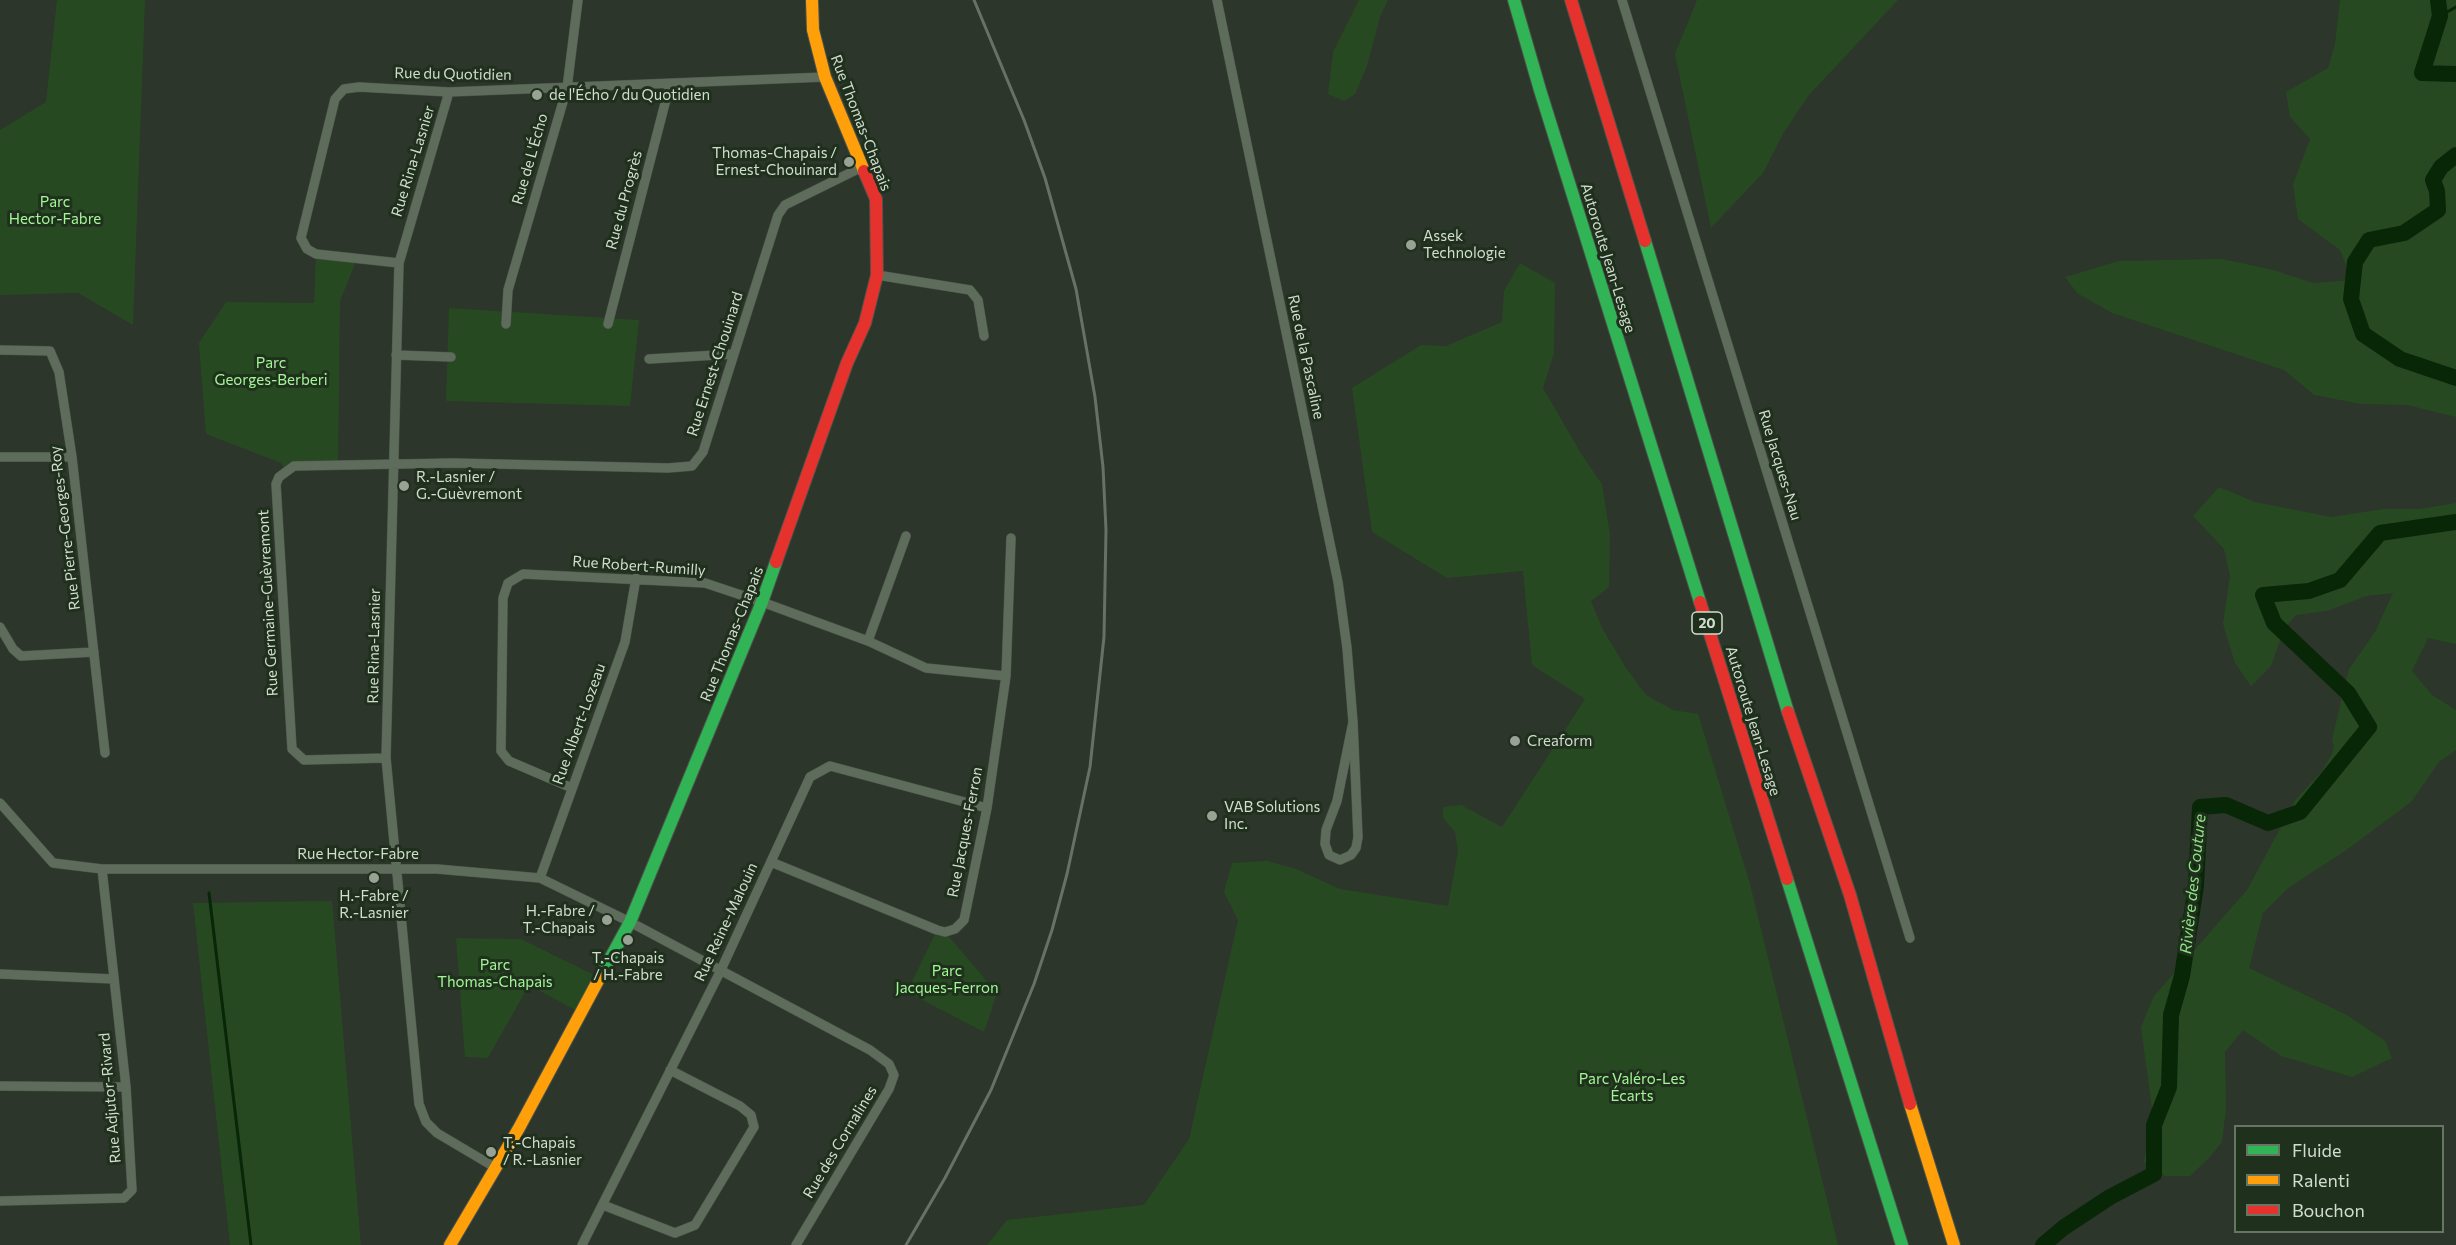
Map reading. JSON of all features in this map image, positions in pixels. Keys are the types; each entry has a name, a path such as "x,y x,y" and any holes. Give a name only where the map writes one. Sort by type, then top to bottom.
{"main road":[{"name":"Rue Thomas-Chapais","path":"450,1245 496,1168 630,922 762,602 847,363 865,322 877,275 876,199 825,77 813,30 812,0"},
{"name":"Autoroute Jean-Lesage","path":"1514,0 1540,90 1902,1245"},
{"path":"1571,0 1785,703 1850,895 1909,1100 1954,1245"}],"street":[{"name":"Rue de L'Écho","path":"506,324 508,290 567,88 578,0"},
{"name":"Rue de la Pascaline","path":"1217,0 1338,582 1347,648 1353,722 1358,837 1356,848 1351,855 1340,860 1329,855 1325,844 1326,830 1337,801 1353,722"},
{"name":"Rue Jacques-Nau","path":"1622,0 1910,938"},
{"name":"Rue du Quotidien","path":"399,263 316,254 306,249 301,238 335,99 344,89 359,87 449,92 825,77"},
{"name":"Rue du Progrès","path":"608,324 670,84"},
{"name":"Rue Rina-Lasnier","path":"449,92 399,263 386,758 419,1104 426,1122 437,1133 496,1168"},
{"name":"Rue Ernest-Chouinard","path":"393,465 454,463 668,468 692,466 703,452 778,215 785,205 864,166"},
{"path":"877,275 970,290 978,300 984,336"},
{"name":"Rue Pierre-Georges-Roy","path":"0,350 50,351 59,372 72,457 105,753"},
{"path":"649,359 734,354"},
{"path":"396,355 451,357"},
{"path":"0,458 72,457"},
{"name":"Rue Germaine-Guèvremont","path":"386,758 304,760 292,749 276,484 279,477 294,465 393,465"},
{"path":"868,641 906,536"},
{"name":"Rue Jacques-Ferron","path":"771,862 945,932 955,929 964,920 987,808 1006,676 1011,538"},
{"name":"Rue Robert-Rumilly","path":"572,788 509,761 501,751 503,598 508,583 523,574 705,583 868,641 926,668 1006,676"},
{"name":"Rue Albert-Lozeau","path":"540,878 625,642 636,578"},
{"path":"0,627 13,649 21,656 94,652"},
{"name":"Rue Reine-Malouin","path":"582,1245 720,972 810,777 830,766 987,808"},
{"name":"Rue Hector-Fabre","path":"0,803 53,863 102,869 436,869 540,878 630,922 720,972"},
{"name":"Rue Adjutor-Rivard","path":"0,1201 124,1198 132,1190 126,1087 102,869"},
{"name":"Rue des Cornalines","path":"720,972 870,1050 889,1064 894,1075 889,1089 796,1245"},
{"path":"0,974 114,979"},
{"path":"603,1205 675,1233 695,1225 754,1127 751,1115 740,1106 670,1070"},
{"path":"0,1086 126,1087"}],"green space":[{"name":"Parc Hector-Fabre","path":"57,0 145,0 133,325 78,293 0,295 0,130 46,102"},
{"path":"1359,0 1388,0 1380,17 1367,66 1355,94 1344,101 1328,94 1333,52"},
{"path":"1697,0 1898,0 1809,95 1784,132 1763,173 1711,228 1675,54"},
{"path":"2340,0 2456,0 2456,417 2407,405 2361,404 2314,395 2284,370 2112,313 2077,293 2065,277 2119,261 2222,259 2273,270 2313,283 2352,280 2340,250 2298,219 2293,184 2310,139 2290,117 2286,92 2328,68 2335,44"},
{"name":"Parc Georges-Berberi","path":"316,254 357,259 340,301 338,466 285,470 281,463 206,434 199,343 226,302 314,303"},
{"name":"Parc Valéro-Les Écarts","path":"1520,263 1555,283 1554,353 1543,388 1582,455 1602,484 1610,535 1609,587 1591,601 1602,628 1626,668 1646,695 1673,710 1698,714 1750,884 1838,1245 987,1245 1007,1220 1144,1205 1189,1139 1238,920 1224,892 1232,863 1268,861 1296,869 1340,889 1448,906 1458,851 1455,832 1443,818 1443,807 1461,805 1502,827 1585,699 1532,665 1523,571 1447,578 1372,532 1352,388 1421,345 1446,346 1502,322 1504,291"},
{"path":"449,308 639,320 630,406 446,401"},
{"path":"2219,487 2255,502 2331,517 2384,509 2419,509 2456,503 2456,644 2428,638 2412,671 2432,695 2456,710 2456,750 2439,762 2411,802 2345,851 2288,888 2263,913 2249,968 2347,1015 2385,1041 2392,1058 2352,1077 2281,1056 2243,1030 2225,1052 2226,1108 2222,1142 2190,1176 2165,1176 2144,1162 2153,1116 2141,1027 2154,996 2247,890 2296,799 2322,771 2332,754 2334,747 2332,739 2349,669 2375,632 2393,593 2366,596 2327,611 2296,615 2284,629 2271,666 2251,686 2235,663 2223,624 2230,576 2224,549 2193,516"},
{"path":"332,901 361,1245 230,1245 193,903"},
{"name":"Parc Jacques-Ferron","path":"937,930 945,932 997,993 984,1032 907,992"},
{"name":"Parc Thomas-Chapais","path":"456,938 521,939 600,978 581,1013 529,985 488,1058 465,1057"}],"waterway":[{"name":"Rivière des Couture","path":"2438,0 2440,16 2422,73 2456,74"},
{"path":"2440,16 2456,7"},
{"name":"Rivière des Couture","path":"2456,155 2441,167 2433,180 2437,191 2438,210 2404,233 2369,240 2355,262 2351,299 2363,334 2400,359 2456,378"},
{"name":"Rivière des Couture","path":"2043,1245 2063,1228 2110,1197 2154,1174 2154,1125 2169,1087 2171,1015 2182,976 2196,886 2200,807 2226,805 2268,823 2300,812 2369,727 2348,693 2274,623 2263,595 2309,591 2340,580 2380,533 2456,522"},
{"path":"209,893 251,1245"}],"railway":[{"path":"906,1245 945,1178 991,1090 1034,984 1052,930 1067,874 1090,767 1104,637 1106,530 1103,467 1095,397 1076,289 1045,178 1024,120 974,0"}],"traffic: fast":[{"path":"1514,0 1700,602"},
{"path":"1645,241 1788,712"},
{"path":"600,977 630,922 762,602 776,562"},
{"path":"1787,879 1902,1245"}],"traffic: slow":[{"path":"812,0 813,30 825,77 864,171"},
{"path":"450,1245 519,1128 600,977"},
{"path":"1910,1104 1954,1245"}],"traffic: jam":[{"path":"1571,0 1645,241"},
{"path":"776,562 847,363 865,323 877,275 876,199 864,171"},
{"path":"1700,602 1787,879"},
{"path":"1788,712 1850,895 1910,1104"}],"place":[{"name":"de l'Écho / du Quotidien","path":"537,95"},
{"name":"Thomas-Chapais / Ernest-Chouinard","path":"849,162"},
{"name":"Assek Technologie","path":"1411,245"},
{"name":"R.-Lasnier / G.-Guèvremont","path":"404,486"},
{"name":"Creaform","path":"1515,741"},
{"name":"VAB Solutions Inc.","path":"1212,816"},
{"name":"H.-Fabre / R.-Lasnier","path":"374,878"},
{"name":"H.-Fabre / T.-Chapais","path":"607,920"},
{"name":"T.-Chapais / H.-Fabre","path":"628,940"},
{"name":"T.-Chapais / R.-Lasnier","path":"491,1152"}]}
